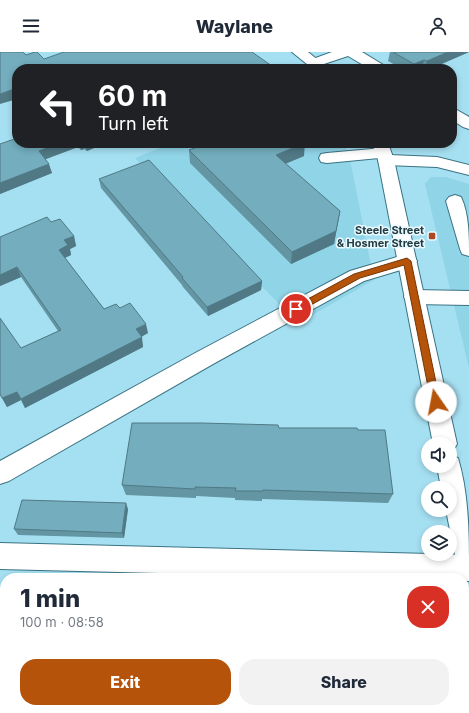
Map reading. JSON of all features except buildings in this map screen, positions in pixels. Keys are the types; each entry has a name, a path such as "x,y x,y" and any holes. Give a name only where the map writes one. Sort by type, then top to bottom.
{"main road":[{"path":"299,52 315,64"},
{"path":"324,64 345,52"},
{"path":"352,52 372,64"},
{"path":"457,116 469,124"},
{"path":"327,158 383,152 437,162 469,170"},
{"path":"383,152 444,437"},
{"path":"455,201 469,249"},
{"path":"0,473 205,358 357,276 407,261"},
{"path":"414,297 469,298"},
{"path":"450,473 469,560"},
{"path":"0,556 152,569 469,568"}],"shaded area":[{"path":"160,148 346,148 349,154 374,280 298,323 135,158"},
{"path":"431,177 446,177 469,184 469,368 425,184"}],"place":[{"name":"Steele Street & Hosmer Street","path":"432,236"}],"route":[{"path":"296,309 357,276 407,261 436,402"}]}
